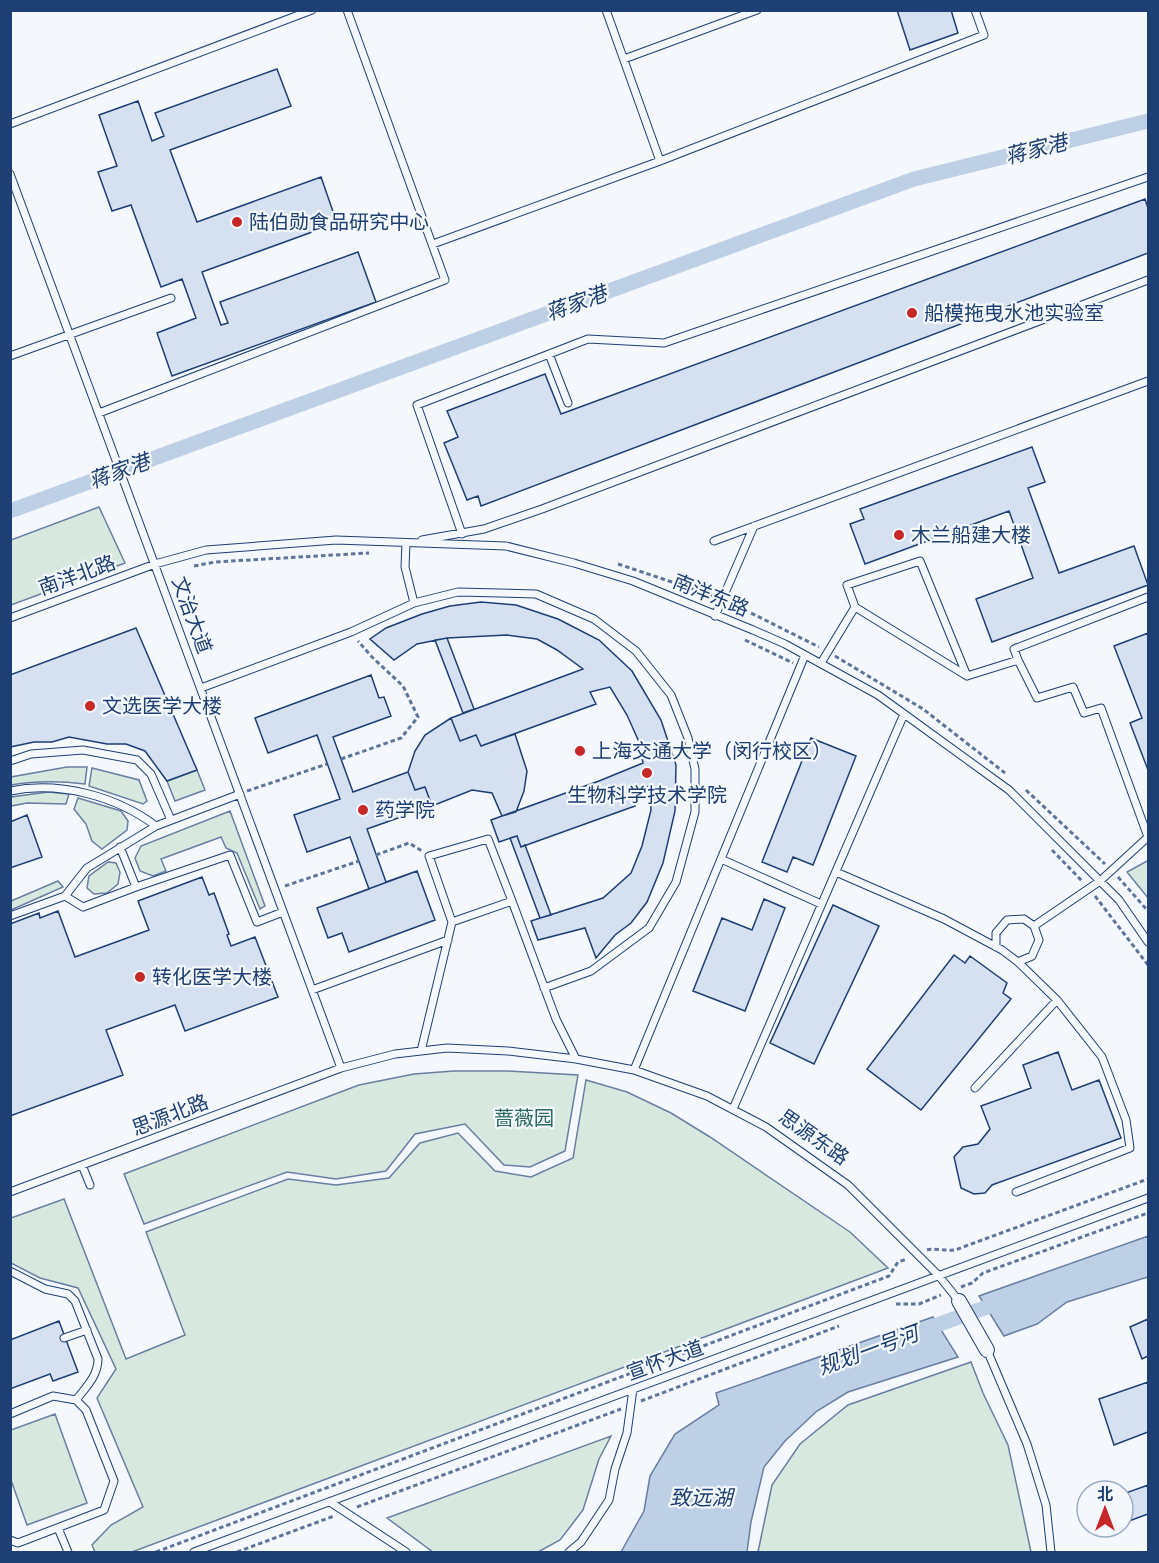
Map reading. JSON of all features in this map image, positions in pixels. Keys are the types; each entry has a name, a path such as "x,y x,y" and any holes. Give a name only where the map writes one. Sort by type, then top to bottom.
{"street":[{"name":"思源东路","path":"954,1296 987,1350"}],"lane":[{"path":"10,124 312,10"},
{"path":"99,413 445,280 346,10"},
{"path":"606,10 660,161"},
{"path":"624,59 757,10"},
{"path":"432,244 660,161 984,35 975,10"},
{"name":"文治大道","path":"10,174 341,1068"},
{"path":"462,534 417,405 588,339 664,343 1149,177"},
{"path":"414,603 405,567 406,543 484,529 553,505 1149,280"},
{"path":"10,356 171,298"},
{"path":"549,354 568,403"},
{"path":"714,541 1149,381"},
{"path":"715,616 754,526"},
{"name":"南洋东路","path":"155,564 206,550 336,540 506,546 633,581 753,630 878,694 1009,790 1119,900 1149,942"},
{"path":"968,676 920,561 847,585 855,607 968,676 1018,660"},
{"name":"南洋北路","path":"10,618 155,564"},
{"path":"201,688 351,632 414,603 458,592 536,594 594,619 636,651 671,695 688,738 695,769 695,812 676,882 649,928 591,971 544,988"},
{"path":"1034,926 1100,882 1149,837 1101,708 1084,713 1073,687 1037,698 1014,649 1149,597"},
{"path":"821,663 855,607"},
{"path":"634,1070 805,655"},
{"path":"733,1109 904,714"},
{"path":"10,761 31,753 82,750 137,760 151,774 171,820"},
{"path":"10,791 53,787 105,799 140,814 156,826"},
{"path":"10,916 66,896 87,868 156,826 240,794"},
{"path":"421,1051 452,922 429,856 488,839 556,1019 576,1059"},
{"path":"120,847 136,887"},
{"path":"66,896 83,907 230,855 257,922 283,912"},
{"path":"721,859 822,904"},
{"path":"836,872 944,919 996,946 1018,962 1058,1000 1102,1057 1126,1120 1130,1148 1016,1192"},
{"path":"452,922 512,901"},
{"path":"996,946 996,933 1007,920 1024,919 1034,926 1039,940 1032,956 1018,962"},
{"path":"312,990 448,940"},
{"path":"975,1088 1058,1000"},
{"name":"思源东路","path":"341,1068 395,1054 447,1048 508,1051 576,1059 634,1070 708,1096 766,1127 848,1185 918,1254 954,1296"},
{"name":"思源北路","path":"10,1192 341,1068"},
{"path":"82,1165 90,1185"},
{"name":"宣怀大道","path":"194,1552 1149,1198"},
{"path":"10,1271 45,1289 68,1294 75,1301 98,1359 95,1376 76,1400"},
{"path":"64,1338 87,1330"},
{"name":"思源东路","path":"987,1350 1027,1444 1046,1505 1051,1552"},
{"path":"569,1552 581,1542 609,1500 615,1469 627,1433 633,1389"},
{"path":"10,1413 53,1396 76,1400 86,1410 114,1481 104,1510 18,1543 10,1540"},
{"path":"330,1502 406,1552"},
{"path":"58,1528 68,1552"}],"path":[{"path":"194,566 215,562 373,553"},
{"path":"341,759 401,738 418,717 403,686 372,657 351,632"},
{"path":"739,637 800,666"},
{"path":"240,794 327,764"},
{"path":"376,855 409,843 429,856"},
{"path":"1050,849 1090,889 1149,965"},
{"path":"275,889 359,861"},
{"path":"156,1552 889,1276 898,1262 931,1249 955,1250 1149,1179"},
{"path":"887,1308 898,1303 919,1304 954,1296 983,1273 1149,1213"},
{"path":"237,1552 842,1324"}],"green space":[{"path":"99,507 125,563 11,605 11,540"},
{"path":"67,767 87,767 85,784 48,782 11,785 11,777"},
{"path":"92,768 139,780 147,801 143,804 89,786"},
{"path":"197,770 205,790 175,801 167,781"},
{"path":"48,792 69,794 66,804 27,803 11,806 11,797"},
{"path":"78,798 121,811 128,821 127,830 102,849 92,841 86,824 74,809"},
{"path":"230,811 265,906 260,909 237,853 226,848 221,837 161,859 166,871 153,876 140,871 135,858 141,846"},
{"path":"1147,861 1148,863 1148,898 1127,872"},
{"path":"108,862 116,863 120,872 118,884 107,893 94,894 87,888 89,876"},
{"path":"58,881 63,887 11,910 11,901"},
{"name":"蔷薇园","path":"454,1071 578,1075 565,1151 530,1167 504,1165 465,1124 415,1134 386,1171 336,1179 287,1172 144,1224 124,1174 359,1085 414,1074"},
{"path":"586,1080 627,1092 671,1113 710,1137 850,1232 888,1268 132,1552 95,1552 92,1545 111,1525 143,1507 97,1398 116,1369 78,1288 40,1278 11,1263 11,1218 64,1199 126,1359 185,1335 146,1232 288,1179 336,1185 389,1178 420,1143 458,1133 495,1171 531,1177 573,1158"},
{"path":"971,1362 1008,1445 1031,1552 758,1552 772,1485 800,1444 848,1405"},
{"path":"55,1414 87,1503 27,1525 11,1480 11,1430"},
{"path":"611,1436 599,1459 583,1510 560,1540 538,1552 433,1552 387,1518"}],"water":[{"path":"1148,1236 1148,1277 1067,1302 1037,1324 1004,1336 979,1296"},
{"name":"致远湖","path":"933,1317 958,1357 848,1392 817,1411 785,1441 764,1467 751,1522 747,1552 621,1552 644,1511 650,1476 675,1434 719,1405 716,1393"}],"building":[{"path":"897,10 951,10 958,33 910,50"},
{"name":"陆伯勋食品研究中心","path":"277,69 291,106 170,150 197,222 321,177 337,223 202,272 221,325 228,323 220,302 358,252 376,302 172,376 157,333 196,318 182,279 161,287 131,205 112,211 98,172 117,166 99,115 138,101 152,141 164,136 155,113"},
{"name":"船模拖曳水池实验室","path":"1145,199 1148,208 1148,253 481,506 478,496 467,500 444,443 458,437 447,411 545,374 561,414"},
{"name":"木兰船建大楼","path":"1032,447 1045,482 1028,488 1059,573 1134,546 1148,585 992,642 976,599 1033,578 1009,511 865,564 850,524 864,519 860,509"},
{"name":"生物科学技术学院","path":"481,602 516,605 558,619 599,640 632,671 661,720 676,765 675,811 663,863 647,902 631,923 615,935 596,958 585,928 538,940 531,921 603,898 631,873 642,846 651,810 649,786 630,793 635,806 521,847 517,836 499,842 491,820 643,763 639,742 627,715 610,687 590,692 596,704 481,746 476,735 460,741 451,718 583,669 537,639 507,635 447,638 417,644 394,660 370,639 386,628 422,614 450,606"},
{"name":"文选医学大楼","path":"136,628 197,770 167,781 145,751 126,744 107,744 69,737 52,742 34,742 10,747 10,675"},
{"path":"1148,633 1148,770 1130,723 1142,718 1114,646"},
{"path":"447,638 474,709 463,713 435,640"},
{"name":"药学院","path":"371,675 379,698 384,697 391,716 333,737 353,792 408,772 415,790 425,787 432,806 367,829 386,882 417,871 435,920 349,952 342,933 328,938 317,908 369,889 350,837 307,852 294,815 340,799 317,735 268,753 255,718"},
{"path":"451,718 460,741 476,735 481,746 515,734 527,771 524,791 516,812 502,816 492,793 472,790 432,806 425,787 415,790 408,772 415,751 425,735"},
{"path":"811,738 856,756 813,865 793,857 787,872 762,862"},
{"path":"27,815 42,857 10,868 10,822"},
{"path":"517,836 521,847 525,845 551,915 540,918 510,838"},
{"path":"417,871 435,920 349,952 342,933 328,938 317,908"},
{"name":"转化医学大楼","path":"202,877 209,895 214,893 231,946 255,937 278,997 185,1031 175,1005 106,1030 123,1075 10,1116 10,924 39,913 40,918 58,911 75,957 149,930 138,901"},
{"path":"764,899 785,908 745,1011 693,991 722,918 752,930"},
{"path":"833,905 879,926 814,1064 770,1043"},
{"path":"954,955 965,963 970,956 1007,983 1003,993 1011,999 921,1110 867,1069"},
{"path":"1058,1052 1072,1090 1099,1080 1121,1138 992,1185 985,1193 974,1194 961,1188 954,1157 963,1147 978,1144 990,1129 981,1106 1031,1088 1023,1065"},
{"path":"1148,1319 1148,1356 1142,1359 1130,1327"},
{"path":"59,1321 78,1372 53,1381 50,1374 10,1389 10,1340"},
{"path":"1148,1382 1148,1432 1114,1445 1099,1399"},
{"path":"1148,1485 1148,1514 1135,1519 1135,1490"}],"waterway":[{"name":"蒋家港","path":"10,511 914,179 1148,121"},
{"name":"规划一号河","path":"920,1331 1004,1301"}],"place":[{"name":"陆伯勋食品研究中心","path":"237,222"},
{"name":"船模拖曳水池实验室","path":"912,313"},
{"name":"木兰船建大楼","path":"899,535"},
{"name":"文选医学大楼","path":"90,706"},
{"name":"上海交通大学（闵行校区）","path":"580,751"},
{"name":"生物科学技术学院","path":"647,773"},
{"name":"药学院","path":"363,810"},
{"name":"转化医学大楼","path":"140,977"}]}
